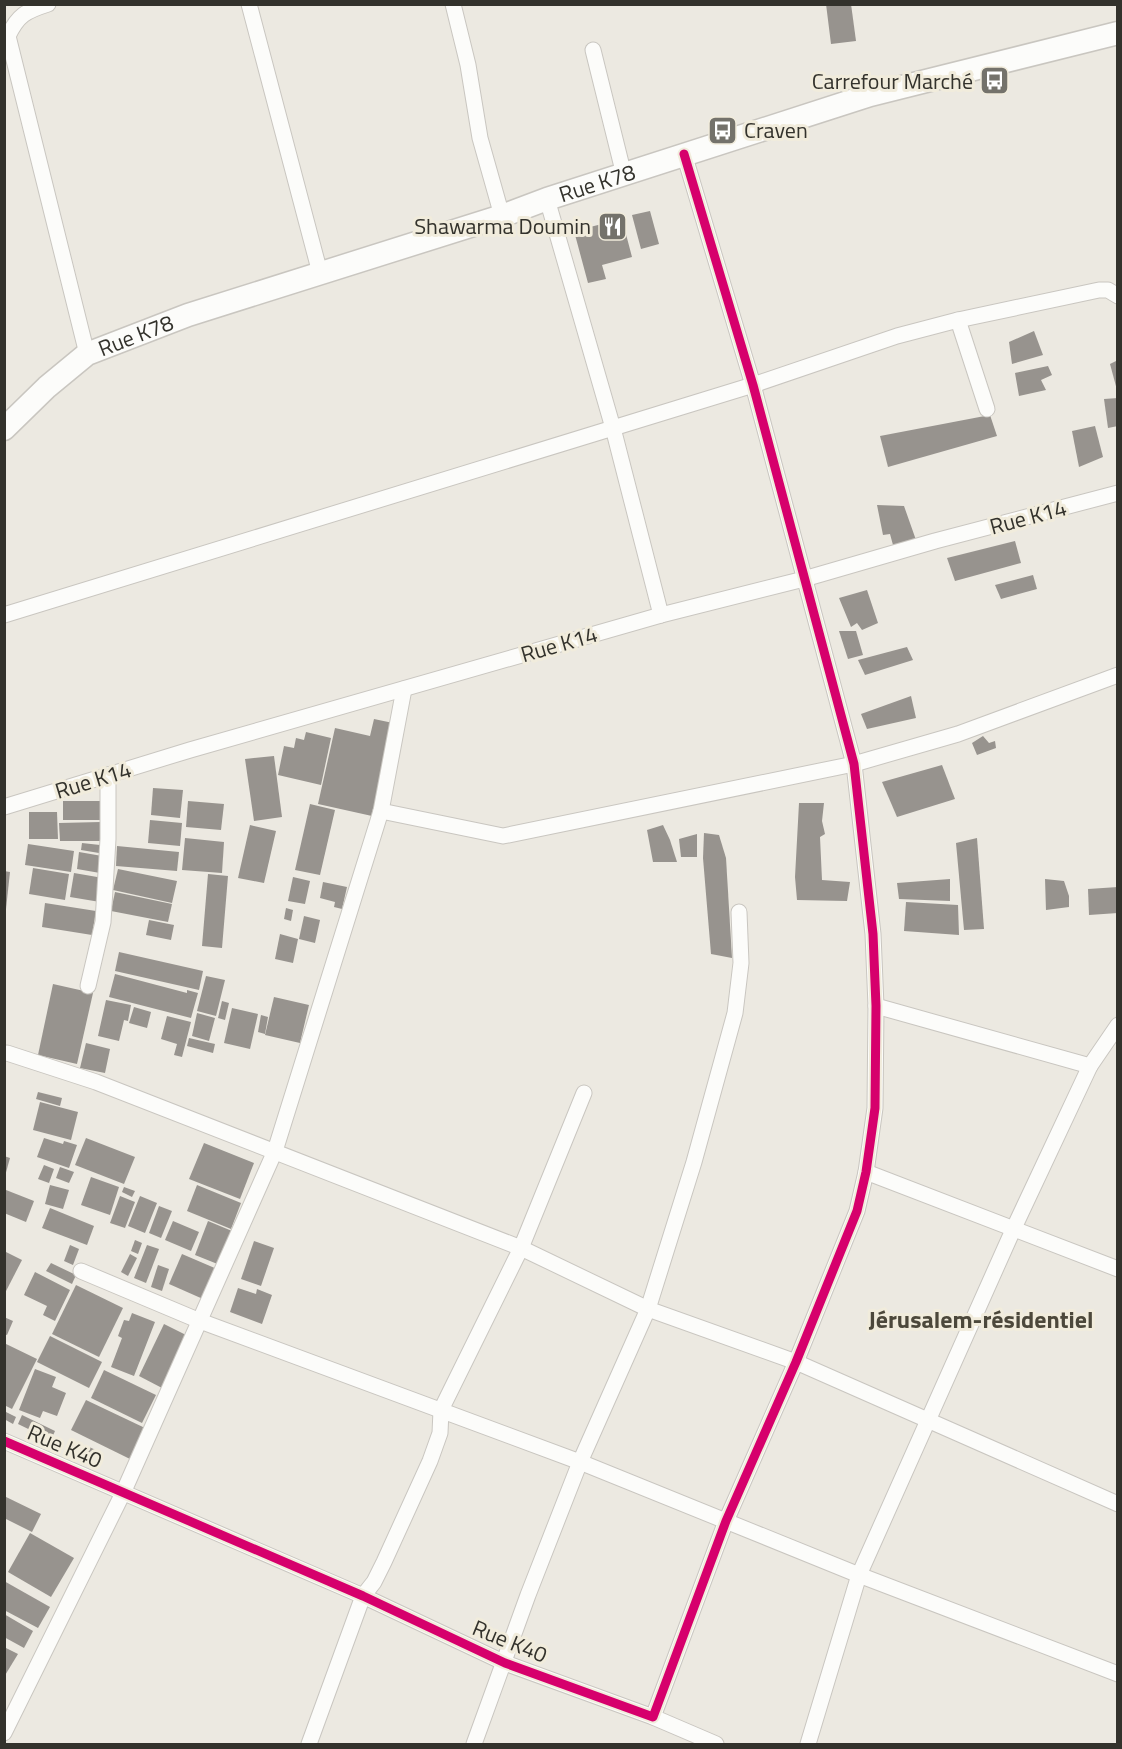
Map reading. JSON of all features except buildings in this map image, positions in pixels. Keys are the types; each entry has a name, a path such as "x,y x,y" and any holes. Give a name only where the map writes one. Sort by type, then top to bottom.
{"street":[{"path":"48,4 27,11 13,24 8,36 87,354"},
{"path":"249,4 320,273"},
{"path":"453,4 468,65 480,138 502,216"},
{"name":"Rue K78","path":"4,429 47,387 87,354 188,315 502,216 547,199 870,95 1118,33"},
{"path":"593,50 624,175"},
{"path":"653,1717 726,1521 796,1362 857,1211 866,1172 875,1108 876,1006 873,934 854,764 753,385 684,154"},
{"path":"547,199 613,428 661,615"},
{"path":"4,615 753,385 897,336 958,320 1099,290 1108,290 1118,296"},
{"path":"958,320 987,409"},
{"name":"Rue K14","path":"4,807 190,750 661,615 804,579 935,541 1118,493"},
{"path":"381,812 503,836 854,764 958,734 1118,675"},
{"path":"4,1733 123,1492 275,1151 381,812 404,689"},
{"path":"88,986 103,922 108,775"},
{"path":"474,1744 528,1595 580,1462 648,1309 694,1162 735,1013 741,963 739,912"},
{"path":"876,1006 1090,1066"},
{"path":"808,1744 859,1575 1013,1230 1090,1066 1118,1025"},
{"path":"7,1053 96,1082 521,1248 648,1309 796,1362 1118,1504"},
{"path":"309,1744 363,1596 374,1582 384,1562 430,1461 440,1433 441,1410 521,1248 584,1093"},
{"path":"866,1172 1118,1269"},
{"path":"81,1271 200,1321 580,1462 859,1575 1118,1674"},
{"name":"Rue K40","path":"4,1441 363,1596 505,1663 653,1717 716,1744"}],"cycle path":[{"path":"4,1441 363,1596 505,1663 653,1717 726,1521 796,1362 857,1211 866,1172 875,1108 876,1006 873,934 854,764 753,385 684,154"}],"place":[{"name":"Carrefour Marché","path":"994,81"},
{"name":"Craven","path":"723,130"},
{"name":"Shawarma Doumin","path":"612,226"}],"district":[{"name":"Jérusalem-résidentiel","path":"981,1319"}]}
